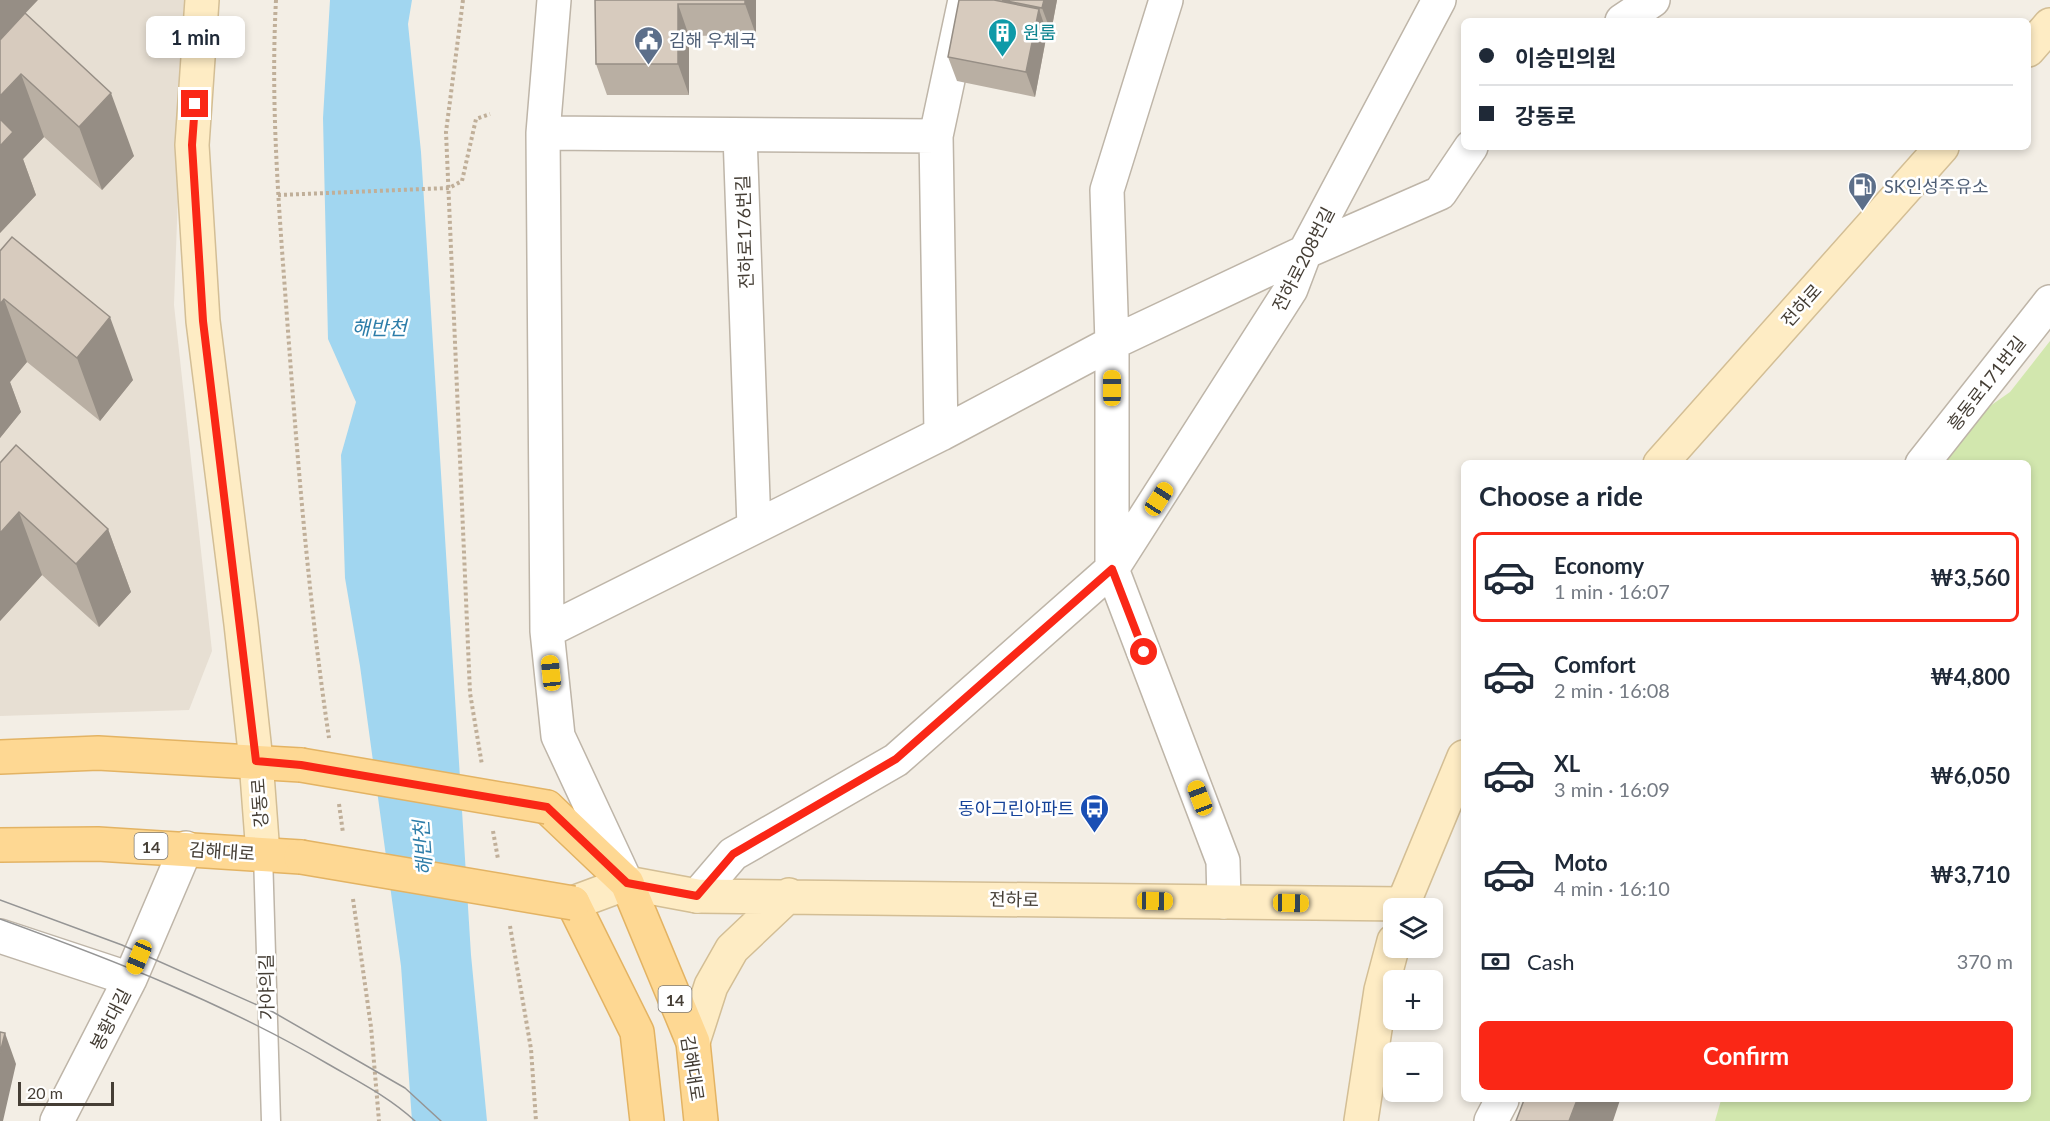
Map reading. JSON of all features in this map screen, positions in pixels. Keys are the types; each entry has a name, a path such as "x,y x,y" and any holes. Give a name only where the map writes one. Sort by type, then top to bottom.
{"main road":[{"name":"강동로","path":"201,0 192,145 203,321 256,761 263,854"},
{"path":"2031,47 2050,25"},
{"name":"전하로","path":"1664,460 1939,150"},
{"name":"14","path":"0,757 98,753 301,765 547,807 627,883"},
{"name":"전하로","path":"1406,898 1461,764"},
{"name":"김해대로","path":"0,845 98,844 301,857 573,903"},
{"path":"627,883 573,903 637,1032 647,1121"},
{"name":"전하로","path":"627,883 697,896 789,895 1383,906"},
{"name":"김해대로","path":"627,883 693,1042 701,1121"},
{"path":"693,1042 711,986 732,949 789,895"},
{"path":"1361,1121 1381,990 1389,958"}],"street":[{"path":"554,0 543,133 547,631 558,736 627,883"},
{"path":"941,434 936,136 965,0"},
{"path":"1166,0 1107,190 1112,343 1112,569 1223,861 1224,902"},
{"name":"전하로208번길","path":"697,896 733,854 896,759 1112,569 1291,289 1305,252 1439,0"},
{"path":"1626,18 1653,0"},
{"path":"543,133 936,136"},
{"name":"전하로176번길","path":"740,135 754,527"},
{"path":"547,631 941,434 1112,343 1305,252 1440,193 1469,150"},
{"name":"흥동로171번길","path":"1925,460 2050,302"},
{"name":"봉황대길","path":"57,1121 130,979 186,848"},
{"path":"0,936 130,979"},
{"path":"1491,1121 1501,1102"}],"lane":[{"name":"가야의길","path":"263,854 271,1121"}],"path":[{"path":"276,0 273,62 278,195 295,424 321,682 329,739"},
{"path":"463,0 446,132 470,693 484,774"},
{"path":"278,195 449,188 462,182 476,119 490,114"},
{"path":"338,797 344,843"},
{"path":"491,819 499,866"},
{"path":"351,889 371,1028 379,1121"},
{"path":"509,923 531,1049 536,1121"}],"shaded area":[{"path":"0,0 185,0 174,305 212,651 189,710 0,716"}],"green space":[{"path":"2050,341 2050,1121 1715,1121 1720,1102 2031,1102 2031,460 1913,460 2010,392"}],"water":[{"name":"해반천","path":"330,0 412,0 408,24 421,152 471,955 487,1121 412,1121 401,966 360,666 345,578 341,455 356,402 328,339 323,118"}],"building":[{"path":"595,0 745,0 745,4 678,4 678,64 596,64"},
{"path":"959,0 994,0 1039,9 1026,72 948,57"},
{"path":"1002,0 1044,0 1042,8"},
{"path":"25,13 111,93 79,127 21,74 0,96 0,40"},
{"path":"0,119 13,132 0,146"},
{"path":"12,237 110,317 77,358 4,299 0,304 0,251"},
{"path":"16,445 108,529 76,564 19,512 0,533 0,463"},
{"path":"0,1032 5,1033 0,1053"},
{"path":"1523,1102 1576,1102 1569,1121 1516,1121"}],"tram line":[{"path":"0,900 122,945 273,1012 405,1088 441,1121"},
{"path":"0,919 126,967 249,1021 373,1090 395,1104 415,1121"}],"place":[{"name":"원룸","path":"1002,58"},
{"name":"김해 우체국","path":"648,66"},
{"name":"SK인성주유소","path":"1863,212"},
{"name":"동아그린아파트","path":"1095,834"}],"route":[{"path":"195,104 192,145 203,321 256,761 301,765 547,807 627,883 697,896 733,854 896,759 1112,569 1144,652"}]}
